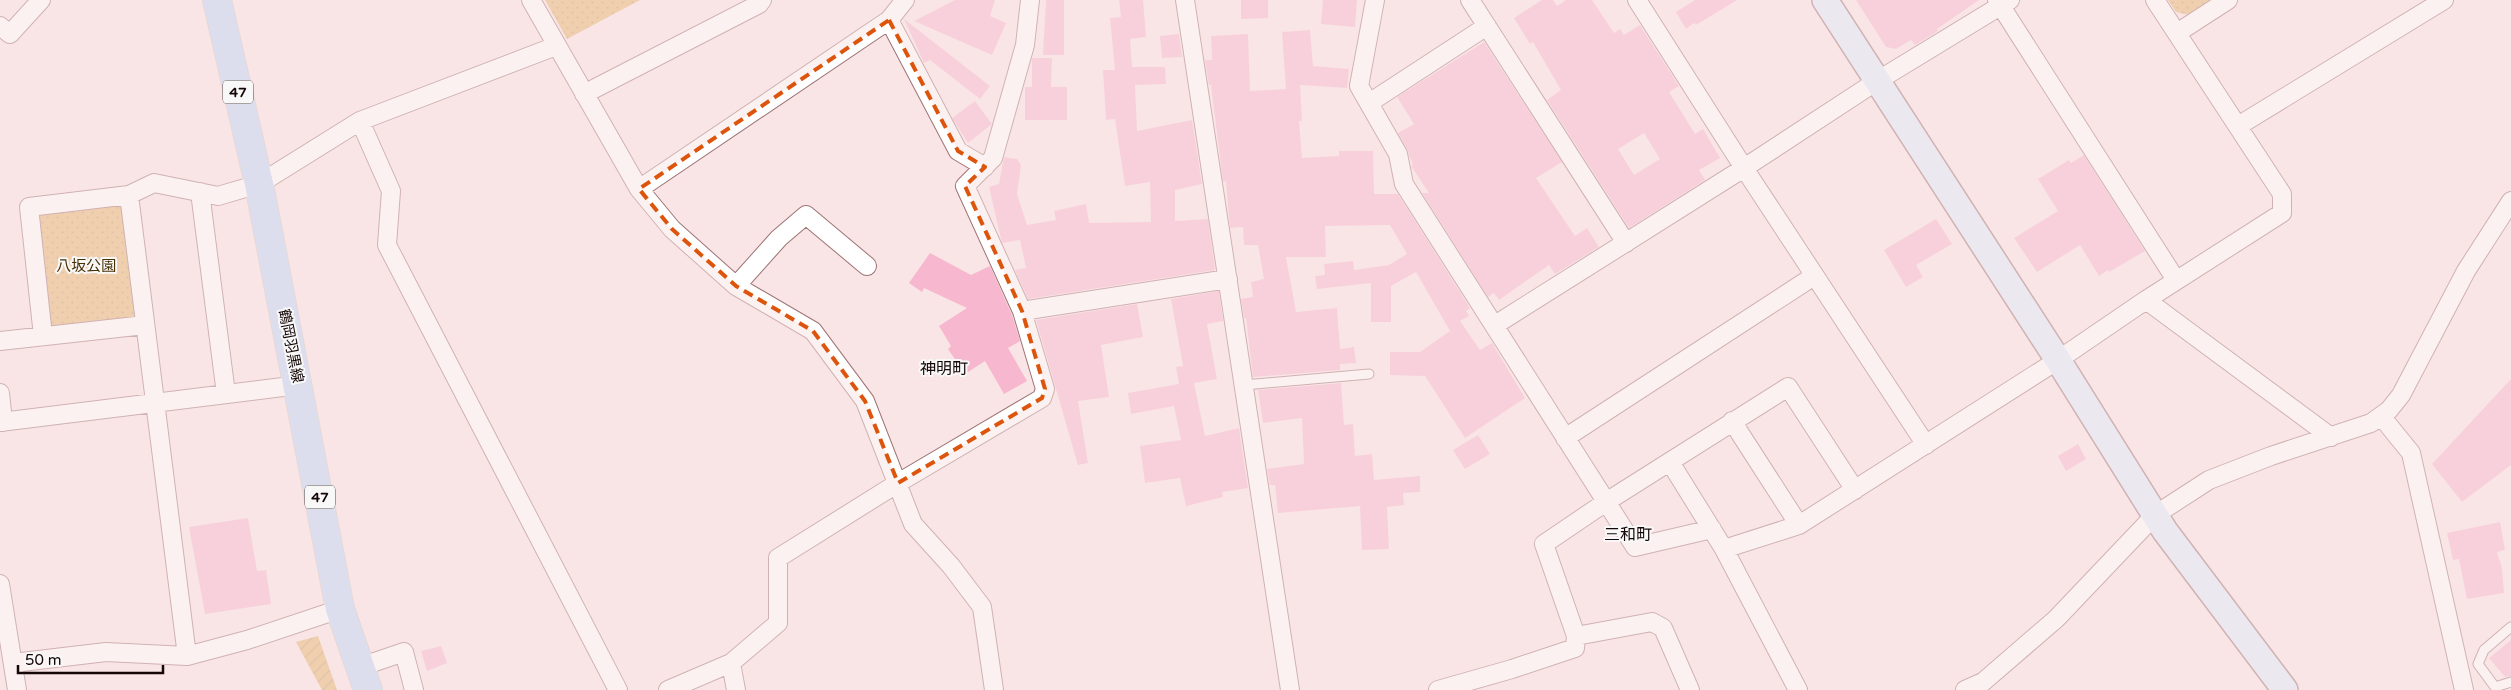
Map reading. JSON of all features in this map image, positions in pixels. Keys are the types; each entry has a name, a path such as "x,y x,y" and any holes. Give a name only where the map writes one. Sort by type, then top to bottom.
{"main road":[{"name":"鶴岡羽黒線","path":"217,0 259,184 299,385 340,609 364,678"}],"street":[{"path":"0,26 10,34 41,0"},
{"path":"531,0 639,189 672,229 736,286 812,331 865,401 913,524 951,566 982,607 994,690"},
{"path":"584,94 759,4 762,0"},
{"path":"639,189 889,20 905,0"},
{"path":"668,690 731,663 778,623 778,558 898,483 1042,398 1045,389 1022,311 965,186 993,158 1025,45 1030,0"},
{"path":"1186,0 1290,690"},
{"path":"1374,0 1359,86 1398,154 1404,184 1565,438 1636,548 1712,529"},
{"path":"1470,0 1626,243"},
{"path":"1637,0 1814,276 1926,445"},
{"path":"1825,0 2058,360 2155,515 2285,690"},
{"path":"1724,549 1799,526 2058,360 2176,280 2282,213 2282,194 2155,0"},
{"path":"2177,33 2228,0"},
{"path":"2238,126 2444,0"},
{"path":"1495,325 1744,168 1877,80 2003,2 2176,280"},
{"path":"889,20 958,151 985,166"},
{"path":"1369,103 1486,26"},
{"path":"43,336 29,207 129,196 154,183 218,196 259,184 360,121 556,46"},
{"path":"360,121 392,191 387,245 618,690"},
{"path":"200,192 226,394"},
{"path":"129,196 187,656"},
{"path":"1965,690 1984,686 2056,619 2155,515 2209,480 2271,456 2371,423 2389,410 2401,395 2466,271 2511,202"},
{"path":"736,286 780,238 806,216 867,266"},
{"path":"1565,438 1814,276"},
{"path":"1022,311 1228,279"},
{"path":"2146,300 2331,437"},
{"path":"0,341 145,324"},
{"path":"0,393 2,422 299,385"},
{"path":"1438,690 1512,669 1575,648 1576,636 1544,544 1606,502 1788,387 1855,490"},
{"path":"2381,416 2411,454 2464,690"},
{"path":"1732,421 1799,526"},
{"path":"1670,462 1724,549 1798,690"},
{"path":"0,584 16,690"},
{"path":"13,663 106,652 187,656 247,640 340,609"},
{"path":"1576,636 1652,622 1663,628 1690,690"},
{"path":"364,678 404,652 414,690"},
{"path":"731,663 736,690"}],"lane":[{"path":"1244,385 1369,374"},
{"path":"2511,628 2484,650 2478,664 2495,687 2511,682"}],"highlighted area":[{"path":"889,20 958,151 985,167 965,186 1022,311 1045,389 1042,398 898,483 865,401 813,331 736,286 672,229 639,189"}],"green space":[{"path":"545,0 640,0 567,39"},
{"path":"2168,0 2212,0 2189,15 2176,12"},
{"name":"八坂公園","path":"124,203 139,321 49,331 34,211"},
{"path":"318,636 337,690 322,690 296,642"}],"building":[{"path":"955,0 995,0 990,16 1006,23 992,55 914,21"},
{"path":"1046,0 1064,0 1064,55 1043,55"},
{"path":"1119,0 1143,0 1146,37 1130,39 1132,67 1165,67 1166,84 1135,85 1137,131 1192,120 1202,184 1175,190 1175,221 1208,219 1215,270 1028,299 1015,270 1026,268 1020,240 1002,243 989,187 999,184 1004,157 1017,159 1021,165 1017,194 1027,225 1056,220 1054,211 1086,204 1089,223 1151,222 1150,182 1125,186 1115,119 1106,120 1103,70 1115,70 1110,18 1121,17"},
{"path":"1241,0 1268,0 1268,18 1241,19"},
{"path":"1323,0 1357,0 1355,27 1321,24"},
{"path":"1542,0 1553,0 1557,6 1566,0 1592,0 1614,33 1620,29 1624,35 1640,25 1679,86 1669,92 1695,134 1703,129 1720,158 1699,170 1705,180 1629,228 1547,100 1561,90 1533,42 1530,44 1514,18","holes":["1644,133 1660,159 1634,175 1618,149"]},
{"path":"1695,0 1737,0 1686,29 1676,12"},
{"path":"1856,0 1979,0 1937,29 1938,31 1915,45 1911,40 1896,49 1886,47"},
{"path":"904,19 990,86 980,99 930,60 924,63"},
{"path":"1310,30 1313,66 1349,69 1347,88 1300,85 1302,121 1299,121 1302,158 1339,156 1339,151 1373,151 1374,194 1398,194 1470,308 1466,311 1469,316 1460,321 1480,350 1492,343 1525,398 1465,438 1425,376 1390,375 1390,352 1420,352 1450,331 1416,272 1391,286 1391,322 1371,322 1371,283 1317,289 1315,276 1325,275 1324,264 1353,261 1354,270 1389,265 1407,254 1390,225 1325,226 1326,257 1286,257 1296,312 1337,308 1340,349 1354,347 1356,363 1340,364 1340,370 1253,377 1246,318 1244,318 1241,299 1253,297 1251,282 1264,279 1258,245 1244,245 1243,227 1230,228 1226,181 1223,182 1211,85 1209,85 1205,60 1212,60 1211,36 1248,34 1250,91 1286,89 1282,32"},
{"path":"1179,34 1182,57 1162,58 1160,36"},
{"path":"1484,42 1562,162 1536,178 1575,236 1587,228 1599,247 1555,274 1549,265 1499,300 1494,293 1488,297 1422,193 1429,193 1411,166 1413,165 1407,149 1398,133 1414,124 1397,97"},
{"path":"1032,58 1052,58 1051,87 1067,87 1067,120 1025,120 1025,87 1032,87"},
{"path":"975,101 992,124 968,143 952,118"},
{"path":"2084,155 2145,251 2099,276 2080,245 2037,272 2014,238 2058,211 2038,179 2069,160 2071,163"},
{"path":"1936,219 1952,244 1916,265 1923,277 1906,287 1884,250"},
{"path":"930,253 971,275 990,266 1012,315 1020,341 1008,348 1027,381 1004,394 985,361 965,374 948,349 951,346 939,326 967,308 924,288 922,292 909,283"},
{"path":"1219,291 1223,321 1207,324 1217,379 1194,383 1205,436 1239,428 1248,488 1222,492 1223,497 1186,506 1180,478 1145,483 1140,446 1181,440 1174,406 1131,414 1128,393 1179,384 1176,367 1183,366 1171,299"},
{"path":"1137,304 1143,337 1101,345 1109,397 1078,401 1088,463 1078,465 1036,320"},
{"path":"2511,379 2511,465 2462,502 2432,464"},
{"path":"1341,383 1344,425 1353,424 1355,456 1372,454 1374,480 1420,476 1420,492 1403,493 1404,505 1387,507 1389,549 1362,550 1360,506 1278,513 1275,485 1270,485 1267,469 1304,464 1302,418 1263,423 1258,390"},
{"path":"1478,435 1490,454 1465,469 1453,450"},
{"path":"2078,444 2086,459 2066,471 2058,456"},
{"path":"248,518 257,571 266,570 271,604 205,614 189,527"},
{"path":"2500,522 2505,550 2497,552 2502,568 2504,593 2467,599 2459,559 2453,560 2447,533"},
{"path":"2511,640 2511,676 2505,677 2489,658"},
{"path":"441,646 447,663 427,671 421,651"}],"district":[{"name":"神明町","path":"944,368"},
{"name":"三和町","path":"1628,534"}]}
